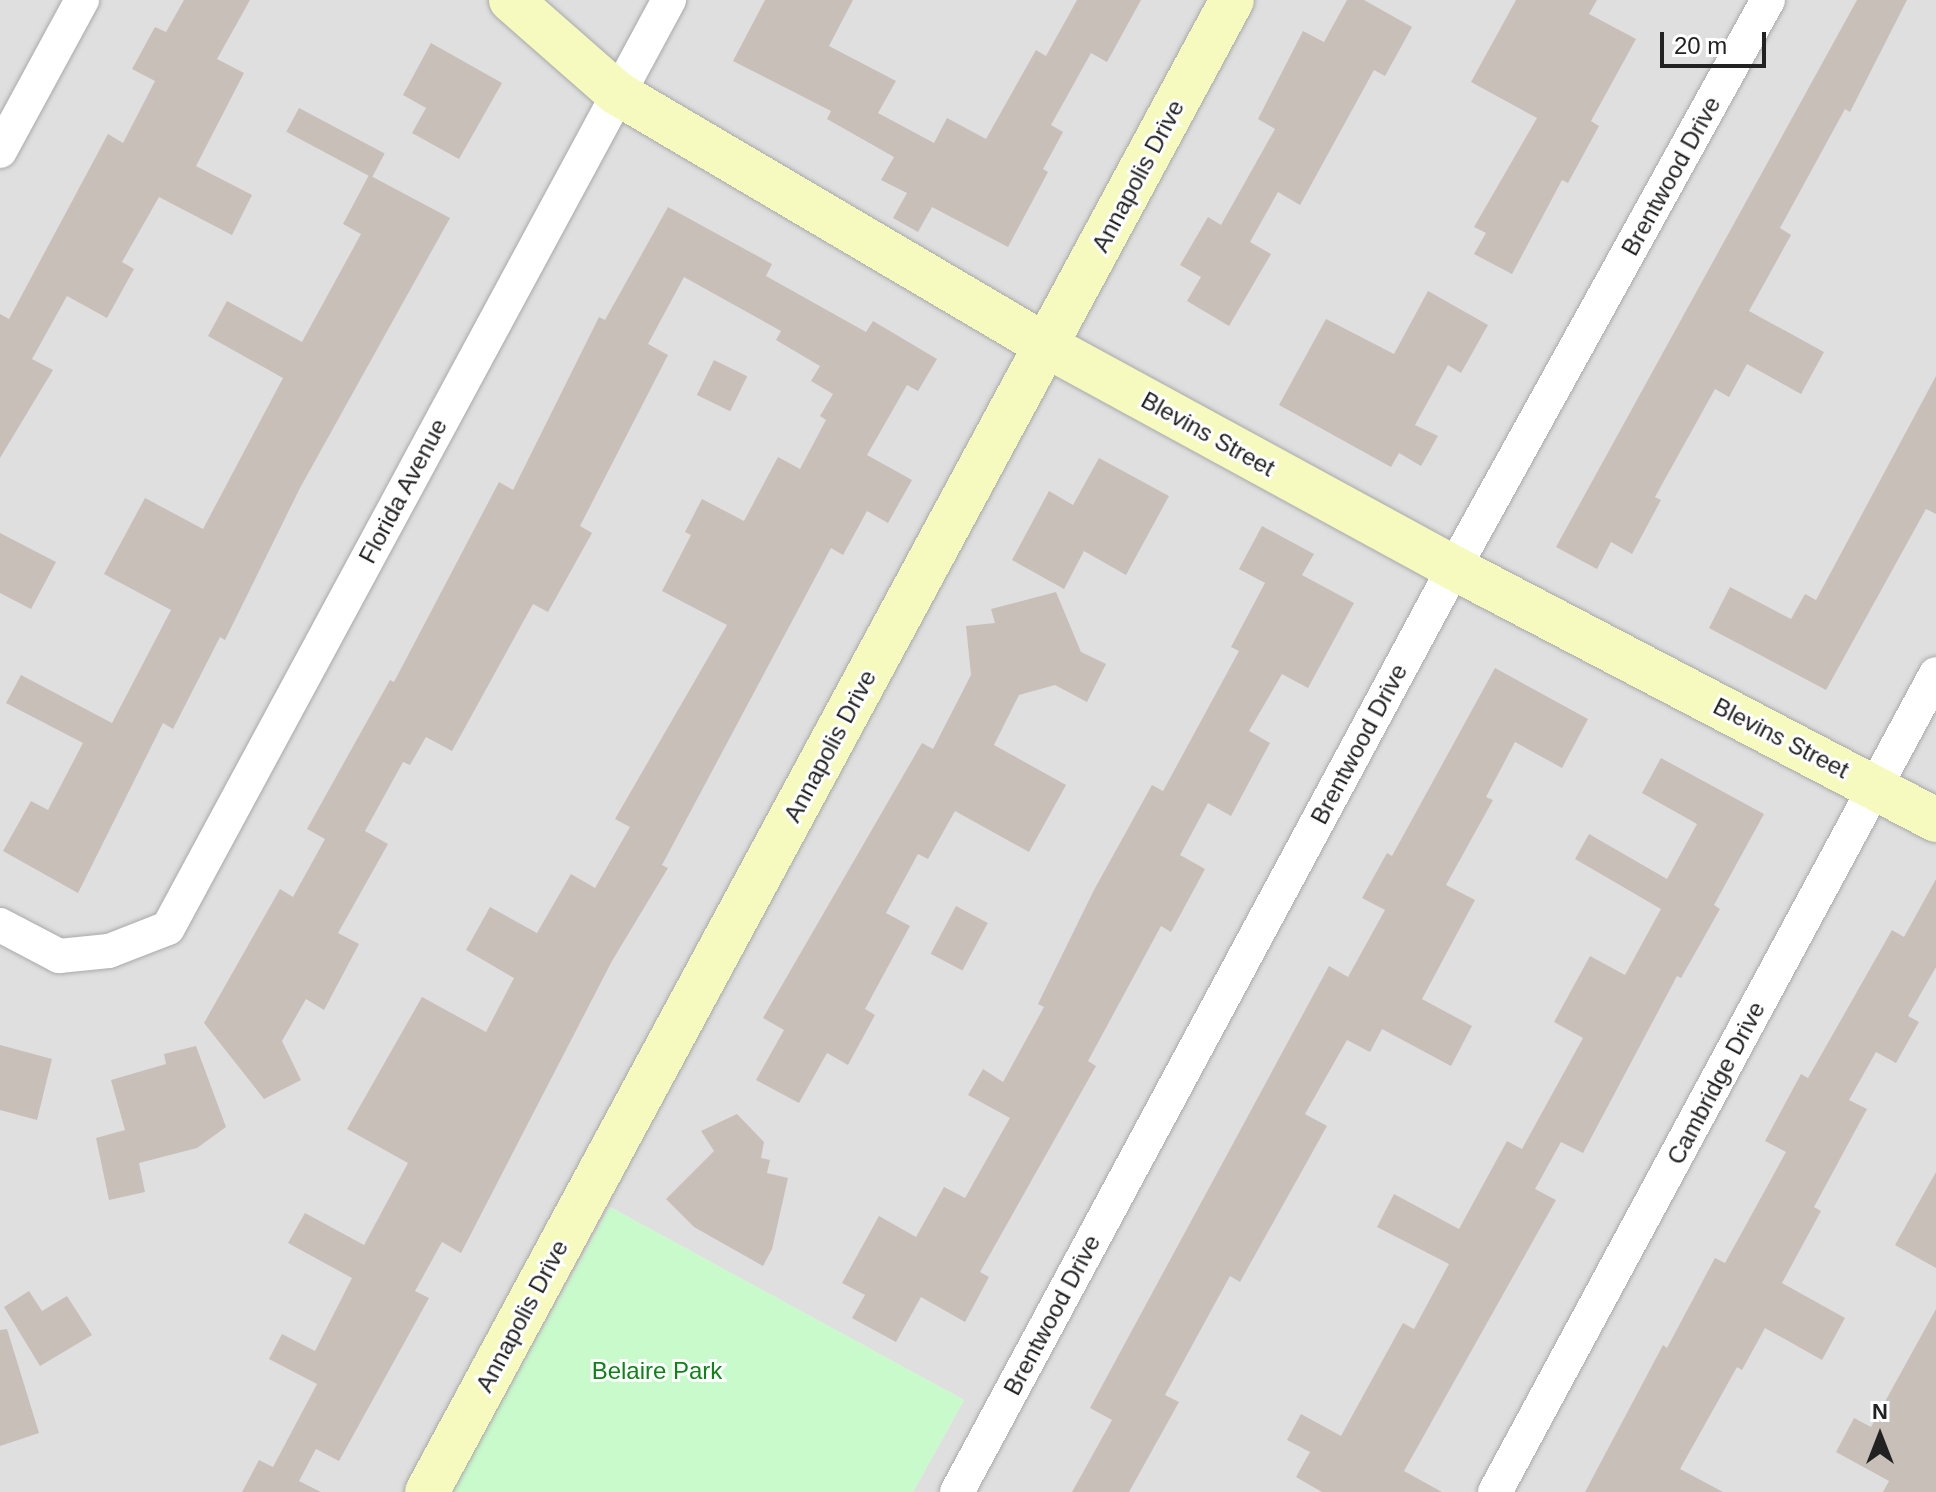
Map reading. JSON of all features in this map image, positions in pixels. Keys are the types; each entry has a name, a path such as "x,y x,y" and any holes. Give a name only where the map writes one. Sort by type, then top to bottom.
{"street":[{"path":"0,151 82,0"},
{"name":"Blevins Street","path":"511,0 617,93 1047,346 1454,568 1936,820"},
{"name":"Florida Avenue","path":"0,925 59,956 109,951 168,928 669,0"},
{"name":"Annapolis Drive","path":"427,1492 1232,0"},
{"name":"Brentwood Drive","path":"957,1492 1454,568 1768,0"},
{"name":"Cambridge Drive","path":"1495,1492 1936,674"}],"shaded area":[{"path":"0,0 1936,0 1936,1492 913,1492 964,1400 610,1207 452,1492 0,1492"}],"green space":[{"name":"Belaire Park","path":"610,1207 964,1400 913,1492 452,1492"}],"building":[{"path":"184,0 250,0 217,59 244,73 196,166 252,195 232,235 159,197 122,262 134,269 107,318 67,296 32,359 53,370 0,458 0,314 9,319 108,134 123,143 155,81 132,69 155,27 166,32"},
{"path":"765,0 853,0 829,46 896,81 878,113 934,143 947,118 986,139 1036,50 1046,56 1077,0 1141,0 1107,62 1091,53 1051,125 1063,132 1043,169 1048,172 1008,247 932,207 918,232 893,218 907,193 881,180 894,157 827,119 831,111 733,61"},
{"path":"1347,0 1364,0 1412,27 1385,76 1374,70 1300,205 1278,192 1250,242 1271,254 1229,326 1187,301 1201,277 1180,265 1208,217 1221,225 1275,129 1258,119 1303,31 1324,42"},
{"path":"1516,0 1597,0 1589,14 1636,39 1591,121 1599,126 1568,183 1562,180 1512,274 1474,254 1486,233 1474,227 1537,118 1471,82"},
{"path":"1857,0 1907,0 1850,112 1845,109 1780,228 1791,235 1749,311 1824,352 1801,394 1747,364 1729,397 1715,389 1655,497 1661,500 1632,554 1611,542 1597,569 1556,547"},
{"path":"431,43 502,83 459,159 412,133 426,108 403,95"},
{"path":"299,108 385,154 372,177 286,132"},
{"path":"369,175 450,218 300,488 225,640 220,637 173,729 163,723 78,893 3,851 31,801 48,810 83,743 6,703 21,675 112,723 171,610 104,574 145,498 203,529 283,378 208,336 227,301 302,342 361,234 343,224"},
{"path":"668,207 772,264 766,276 866,332 873,321 937,359 918,391 907,385 867,455 912,480 888,523 867,511 843,555 831,548 662,865 668,868 612,961 461,1253 442,1242 415,1291 429,1298 339,1461 316,1449 299,1481 321,1492 242,1492 259,1460 273,1467 317,1384 269,1359 282,1334 315,1351 352,1278 288,1243 305,1213 364,1245 408,1163 347,1129 422,997 486,1032 514,978 466,950 490,907 537,933 571,874 595,888 630,827 615,819 727,625 662,591 691,535 685,532 702,499 744,521 778,457 800,469 826,420 820,416 833,394 811,381 820,366 776,340 781,331 684,277 648,344 668,355 580,526 592,533 548,612 533,604 452,751 426,737 410,765 403,762 365,831 388,844 338,933 359,944 324,1010 306,999 282,1041 301,1080 264,1099 204,1023 280,889 293,897 325,839 307,829 390,680 394,682 499,482 513,490 599,317 605,320"},
{"path":"1428,291 1488,325 1461,373 1448,365 1415,425 1438,436 1421,466 1399,453 1391,467 1279,405 1326,319 1394,354"},
{"path":"714,360 747,376 730,411 697,395"},
{"path":"1936,376 1936,514 1926,509 1826,690 1709,628 1730,587 1791,619 1805,594 1816,600"},
{"path":"1099,458 1169,496 1126,575 1084,551 1064,589 1012,560 1049,491 1073,505"},
{"path":"1262,526 1314,554 1302,575 1354,603 1308,688 1282,674 1249,731 1270,743 1231,816 1208,803 1180,855 1205,869 1171,932 1161,926 1088,1061 1096,1066 980,1272 989,1277 965,1322 921,1297 896,1342 852,1318 865,1295 842,1283 879,1216 916,1237 944,1187 965,1198 1010,1118 968,1095 983,1069 1003,1082 1044,1007 1038,1004 1094,890 1152,785 1163,791 1239,651 1231,647 1265,583 1239,569"},
{"path":"0,533 56,562 31,609 0,593"},
{"path":"1056,592 1081,652 1106,664 1087,702 1055,685 1019,695 994,745 1066,785 1029,852 955,811 928,859 918,854 886,913 910,926 865,1009 875,1015 848,1065 827,1053 799,1103 756,1080 784,1030 763,1018 922,743 933,749 971,675 966,626 995,623 991,609"},
{"path":"1495,668 1588,719 1562,768 1515,742 1486,797 1493,800 1446,885 1475,900 1422,999 1472,1026 1451,1066 1382,1029 1370,1052 1347,1040 1305,1114 1327,1126 1240,1282 1230,1276 1165,1395 1179,1402 1129,1492 1072,1492 1112,1420 1090,1408 1329,966 1348,977 1385,910 1362,898 1387,853 1392,856"},
{"path":"1661,758 1764,814 1714,905 1720,909 1681,978 1677,976 1583,1153 1561,1142 1535,1189 1556,1200 1404,1471 1442,1492 1322,1492 1296,1477 1310,1452 1287,1440 1301,1414 1341,1436 1403,1323 1414,1329 1449,1264 1377,1227 1394,1194 1459,1229 1507,1141 1522,1149 1583,1038 1554,1022 1590,956 1625,975 1661,909 1575,859 1589,834 1667,879 1697,824 1642,793"},
{"path":"1936,879 1936,967 1908,1016 1919,1022 1896,1063 1876,1052 1849,1100 1867,1109 1814,1207 1821,1211 1782,1283 1845,1318 1822,1360 1765,1328 1742,1370 1737,1367 1680,1469 1723,1492 1585,1492 1663,1345 1667,1348 1715,1258 1725,1263 1786,1152 1765,1141 1801,1074 1808,1078 1892,930 1904,937"},
{"path":"956,906 988,923 962,971 931,954"},
{"path":"0,1045 52,1059 37,1120 0,1110"},
{"path":"196,1046 226,1127 197,1148 139,1163 145,1192 109,1200 96,1138 125,1130 111,1080 166,1064 164,1054"},
{"path":"737,1114 764,1142 761,1158 770,1160 767,1173 788,1178 772,1249 763,1266 694,1227 666,1199 714,1151 701,1131"},
{"path":"1936,1172 1936,1268 1895,1245"},
{"path":"29,1291 42,1311 67,1296 92,1335 40,1366 4,1307"},
{"path":"1936,1309 1936,1492 1883,1492 1889,1481 1836,1452 1854,1418 1871,1427"},
{"path":"7,1329 39,1433 0,1446 0,1330"}]}
